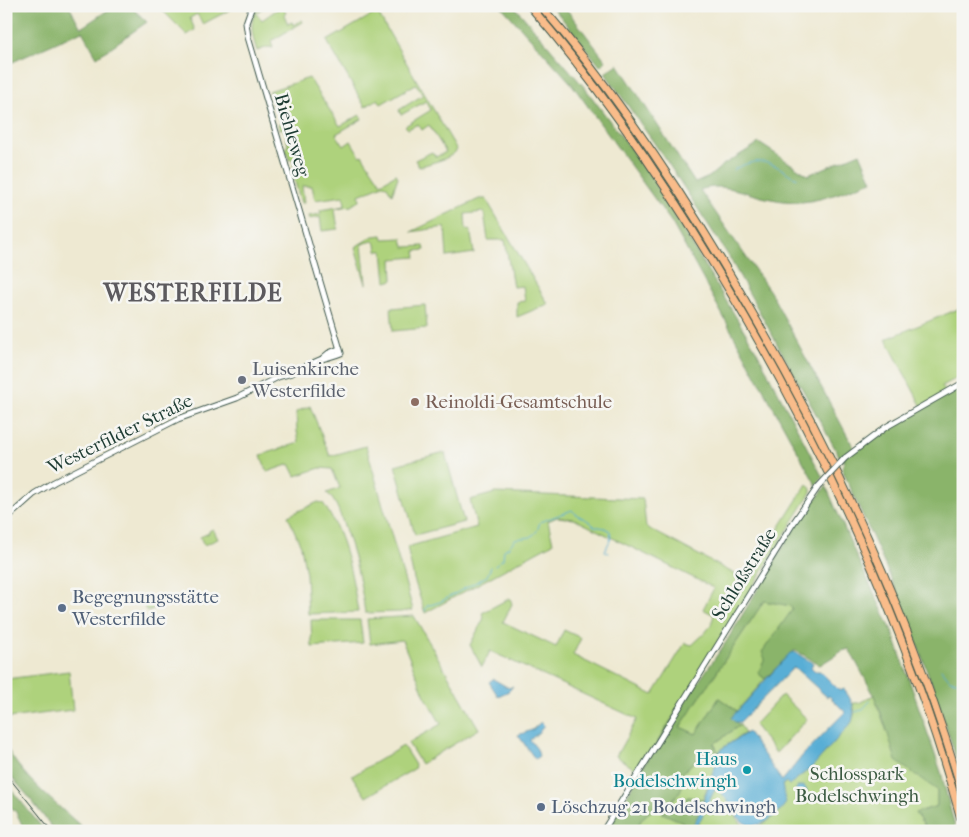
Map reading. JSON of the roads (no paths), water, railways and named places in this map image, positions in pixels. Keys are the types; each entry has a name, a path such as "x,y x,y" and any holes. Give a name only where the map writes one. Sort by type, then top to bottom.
{"highway":[{"path":"530,6 595,87 641,150 686,218 738,304 786,390 866,556 901,641 934,731 963,826"},
{"path":"541,6 577,49 633,124 693,214 779,360 824,446 873,550 905,626 934,703 963,795"}],"street":[{"name":"Biehleweg","path":"252,6 246,26 248,37 312,261 340,351"},
{"name":"Westerfilder Straße","path":"6,519 23,503 44,488 178,419 237,398 281,376 289,375 322,359 329,353 340,351"},
{"name":"Schloßstraße","path":"602,831 792,525 817,489 845,458 871,438 963,383"}],"water":[{"path":"794,652 813,663 811,667 815,671 820,671 840,691 844,689 854,712 852,722 813,766 789,785 786,782 782,785 786,803 780,811 767,821 757,825 749,825 743,822 717,789 714,791 695,831 690,831 699,814 721,749 748,732 782,781 803,755 845,712 794,667 740,722 735,722 731,718 790,653"},
{"path":"493,679 509,688 513,686 509,691 498,696 489,682"},
{"path":"541,722 544,725 541,730 530,740 537,749 539,756 535,759 518,735 532,730"},
{"path":"799,786 803,786 807,792 803,798 799,798 795,794 795,790"}],"waterway":[{"path":"733,170 745,164 761,162 780,168 798,178"},
{"path":"495,565 503,559 504,550 515,539 531,537 537,531 540,522 572,510 594,526 610,531 611,538 605,551 608,553"},
{"path":"425,611 427,606 440,602 487,576 491,567"},
{"path":"941,669 950,680 963,682"},
{"path":"855,712 862,710 870,701"}],"railway":[{"path":"6,774 52,831"}],"place":[{"name":"Luisenkirche Westerfilde","path":"242,380"},
{"name":"Reinoldi-Gesamtschule","path":"415,402"},
{"name":"Begegnungsstätte Westerfilde","path":"62,608"},
{"name":"Haus Bodelschwingh","path":"747,770"},
{"name":"Löschzug 21 Bodelschwingh","path":"541,807"}],"district":[{"name":"WESTERFILDE","path":"193,293"}],"park label":[{"name":"Schlosspark Bodelschwingh","path":"857,785"}]}
